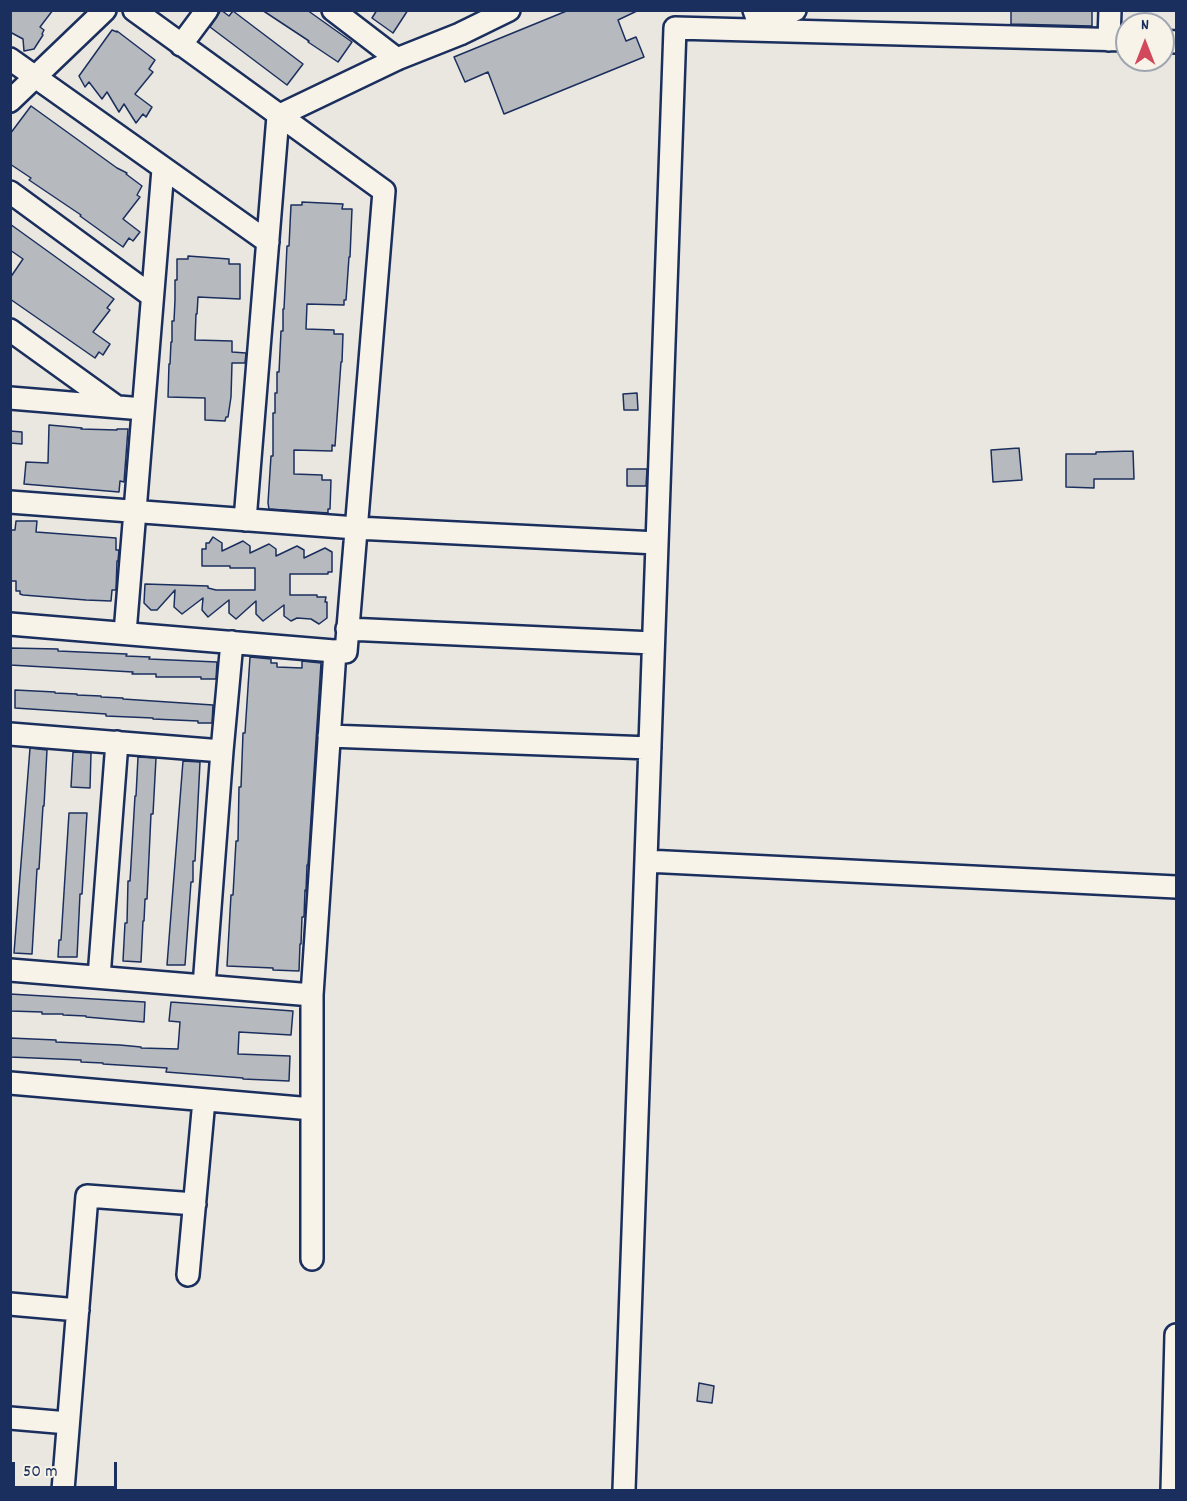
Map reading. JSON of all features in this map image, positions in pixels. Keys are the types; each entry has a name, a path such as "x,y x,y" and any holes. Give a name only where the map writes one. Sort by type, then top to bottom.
{"street":[{"path":"10,101 105,10"},
{"path":"10,624 346,652 384,191 134,10"},
{"path":"181,45 207,10"},
{"path":"333,10 397,59"},
{"path":"278,116 397,59 460,34 509,10"},
{"path":"754,10 759,24 795,10"},
{"path":"1110,10 1115,29"},
{"path":"624,1491 675,28 1115,40"},
{"path":"10,59 268,243"},
{"path":"245,520 278,116"},
{"path":"124,633 163,169"},
{"path":"10,192 153,296"},
{"path":"10,330 117,407"},
{"path":"10,398 143,409"},
{"path":"10,502 356,528 657,543"},
{"path":"347,629 653,644"},
{"path":"204,986 232,642"},
{"path":"312,1259 312,995 335,651"},
{"path":"10,734 222,751"},
{"path":"329,736 650,748"},
{"path":"99,977 117,742"},
{"path":"646,861 1176,887"},
{"path":"10,970 312,995"},
{"path":"10,1083 312,1109"},
{"path":"188,1275 204,1100"},
{"path":"63,1491 87,1196 195,1204"},
{"path":"10,1304 78,1310"},
{"path":"1172,1491 1176,1335"},
{"path":"10,1418 68,1423"}],"building":[{"path":"10,10 53,10 40,27 44,30 43,35 34,49 24,51 23,39 10,32"},
{"path":"221,10 229,16 233,11 303,64 287,85 210,27"},
{"path":"262,10 307,10 352,42 338,62"},
{"path":"377,10 408,10 393,33 372,18"},
{"path":"569,10 639,10 618,20 626,41 636,37 644,57 504,114 488,72 465,82 454,57"},
{"path":"1011,10 1092,10 1092,26 1011,24"},
{"path":"112,30 117,31 155,60 149,69 153,72 135,94 152,107 146,117 143,114 136,123 124,104 119,112 107,92 102,99 89,82 85,87 79,76"},
{"path":"31,106 142,186 137,195 140,197 123,219 140,232 133,241 129,238 123,247 10,164 10,134"},
{"path":"302,202 343,204 342,209 352,209 350,257 344,305 307,304 306,329 334,330 334,334 343,334 335,446 332,445 332,451 294,450 294,474 322,475 322,480 331,480 328,513 269,509 268,503 271,456 273,456 273,413 275,413 275,393 277,393 281,331 283,331 291,205 302,205"},
{"path":"10,224 114,299 107,308 110,310 93,332 110,344 103,355 99,352 95,358 10,299 10,278 23,259 10,250"},
{"path":"188,256 229,259 229,264 240,264 240,299 198,297 196,314 195,340 232,341 232,352 246,353 245,363 232,363 231,397 228,417 225,421 205,420 205,398 168,397 177,259 188,259"},
{"path":"637,393 638,410 624,410 623,394"},
{"path":"49,425 81,429 128,429 124,482 120,481 119,492 24,484 26,462 48,463"},
{"path":"10,431 22,432 22,444 10,443"},
{"path":"1019,448 1022,480 993,482 991,450"},
{"path":"1133,451 1134,479 1094,479 1094,488 1066,487 1066,454"},
{"path":"627,469 647,469 646,486 627,486"},
{"path":"16,521 37,521 36,532 116,538 116,550 119,550 116,590 112,590 111,601 23,595 20,591 16,591 16,581 10,581 10,530 15,530"},
{"path":"213,537 222,543 222,551 243,541 250,546 250,553 269,544 276,549 276,556 297,546 304,550 304,558 325,548 332,552 332,572 328,574 290,574 290,595 326,597 327,618 319,624 311,619 297,618 291,621 284,616 284,605 263,621 256,614 256,601 236,619 229,613 229,600 208,617 202,610 203,598 182,614 174,607 175,590 157,610 151,610 144,603 145,584 208,586 216,590 255,590 255,568 202,566 202,549 206,549 206,543 209,543"},
{"path":"10,648 58,649 58,651 127,654 126,656 150,657 149,659 217,662 216,679 156,677 156,674 132,674 133,672 10,665"},
{"path":"250,657 271,659 271,663 277,663 277,667 302,668 302,661 321,663 299,971 227,966"},
{"path":"15,690 213,705 212,723 15,708"},
{"path":"30,748 47,750 32,954 14,953"},
{"path":"73,752 91,753 90,788 71,787"},
{"path":"138,757 156,758 141,962 123,961"},
{"path":"183,761 200,762 195,861 193,861 185,965 167,965"},
{"path":"69,813 87,813 82,894 80,894 77,957 58,957 59,940 61,940"},
{"path":"10,994 145,1002 144,1022 10,1011"},
{"path":"171,1002 293,1011 291,1035 239,1032 238,1054 290,1056 289,1081 166,1072 167,1068 81,1062 81,1060 10,1057 10,1038 178,1049 180,1022 169,1021"},
{"path":"699,1383 714,1386 712,1403 697,1401"}]}
